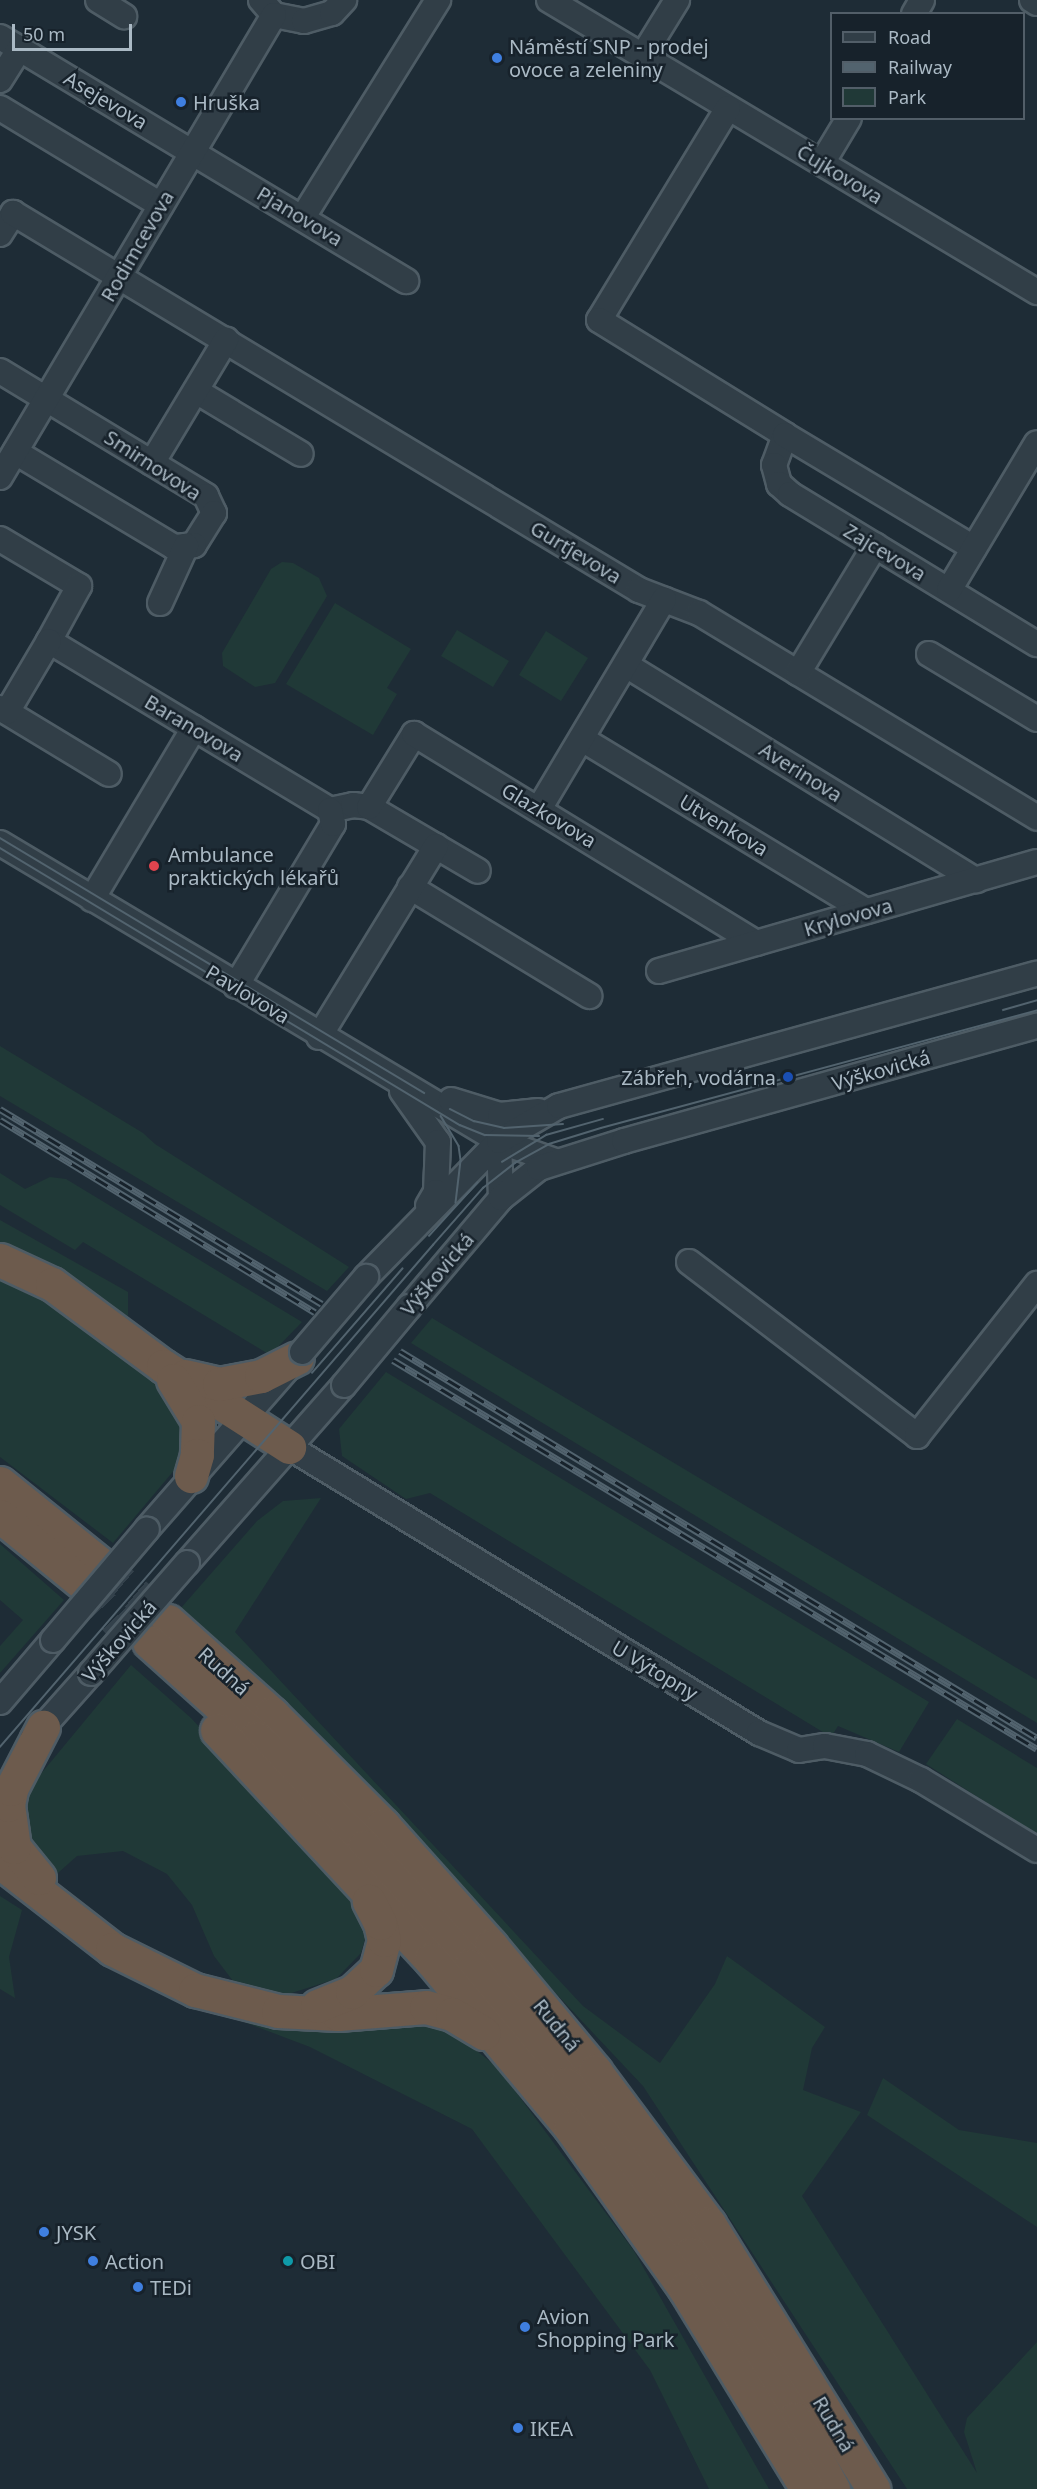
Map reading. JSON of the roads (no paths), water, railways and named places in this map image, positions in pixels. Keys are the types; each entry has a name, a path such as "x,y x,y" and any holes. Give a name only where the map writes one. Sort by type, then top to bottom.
{"highway":[{"path":"0,1260 52,1284 163,1366 289,1447"},
{"path":"163,1366 196,1381 219,1384 261,1376 300,1355"},
{"path":"163,1366 198,1421 197,1455 191,1476"},
{"path":"0,1483 89,1572 0,1516"},
{"path":"153,1637 349,1869 518,2060 630,2208 685,2289 807,2489"},
{"name":"Rudná","path":"153,1637 364,1847 529,2039 691,2254 795,2419 833,2489"},
{"name":"Rudná","path":"153,1637 272,1714 383,1825 491,1946 595,2071 709,2224 873,2489"},
{"path":"43,1727 11,1789 8,1820 18,1855 52,1897"},
{"path":"0,1862 52,1897 129,1960 209,1995 257,2007 299,2012 338,2014 414,2007 435,2009 468,2022 518,2060"},
{"path":"299,2012 358,1989 381,1959 384,1941 380,1923 349,1869"},
{"path":"0,1882 52,1897"},
{"path":"685,2289 757,2421 787,2489"}],"street":[{"path":"98,0 124,16"},
{"path":"268,8 290,20 316,20 332,13 344,0"},
{"path":"303,217 438,0"},
{"name":"Čujkovova","path":"549,0 1037,292"},
{"path":"642,57 677,0"},
{"path":"1032,0 1037,3"},
{"name":"Rodimcevova","path":"0,477 193,152 268,8"},
{"name":"Asejevova","path":"0,80 10,43 193,152"},
{"path":"0,108 161,205"},
{"path":"728,108 599,320 974,548"},
{"path":"822,163 848,120"},
{"name":"Pjanovova","path":"193,152 406,281"},
{"name":"Gurťjevova","path":"0,234 13,213 639,590 699,613 1037,818"},
{"path":"152,463 226,340"},
{"name":"Smirnovova","path":"0,371 206,496 214,513 194,546 186,546 160,603"},
{"path":"196,391 301,454"},
{"name":"Zajcevova","path":"785,435 774,465 779,484 875,546 1037,644"},
{"path":"949,590 1037,443"},
{"path":"15,452 174,547 186,546"},
{"path":"0,539 79,586 49,641 3,710 109,774"},
{"path":"798,673 875,546"},
{"path":"539,809 664,599"},
{"name":"Baranovova","path":"49,641 330,810"},
{"path":"929,654 1037,718"},
{"name":"Averinova","path":"626,664 976,880"},
{"path":"92,899 194,728"},
{"name":"Glazkovova","path":"369,807 414,734 756,943"},
{"name":"Utvenkova","path":"582,739 866,911"},
{"path":"236,987 333,824 330,810 353,805 369,807 478,871"},
{"name":"Pavlovova","path":"0,843 319,1037 499,1141 555,1161"},
{"path":"319,1037 436,846"},
{"name":"Krylovova","path":"659,971 1037,862"},
{"path":"410,887 589,996"},
{"path":"393,1079 500,1115 526,1115 1037,973"},
{"name":"Výškovická","path":"0,1776 344,1385 501,1198 534,1172 555,1161 1037,1026"},
{"path":"393,1079 438,1142 436,1192 423,1215"},
{"path":"0,1702 191,1476 423,1215 499,1141 559,1106"},
{"path":"499,1141 501,1198"},
{"path":"689,1262 917,1436 1037,1284"},
{"name":"U Výtopny","path":"289,1447 759,1733 799,1750 825,1746 867,1754 921,1780 1037,1850"}],"tunnel":[{"path":"98,1562 168,1621"},
{"path":"81,1582 143,1649"}],"tram line":[{"path":"0,838 424,1093"},
{"path":"0,848 460,1125 485,1135 539,1136"},
{"path":"1003,1010 1037,1000"},
{"path":"0,1747 483,1188 515,1163 549,1144 601,1128 1037,1010"},
{"path":"450,1109 474,1121 504,1128 563,1124"},
{"path":"441,1116 459,1146 461,1161 456,1203"},
{"path":"502,1162 546,1135 603,1119"},
{"path":"429,1236 477,1183"},
{"path":"312,1373 402,1269"}],"railway":[{"path":"0,1109 322,1304"},
{"path":"0,1120 315,1312"},
{"path":"400,1351 1037,1738"},
{"path":"393,1360 1037,1749"}],"place":[{"name":"Náměstí SNP - prodej ovoce a zeleniny","path":"497,58"},
{"name":"Hruška","path":"181,102"},
{"name":"Ambulance praktických lékařů","path":"154,866"},
{"name":"Zábřeh, vodárna","path":"788,1077"},
{"name":"JYSK","path":"44,2232"},
{"name":"Action","path":"93,2261"},
{"name":"OBI","path":"288,2261"},
{"name":"TEDi","path":"138,2287"},
{"name":"Avion Shopping Park","path":"525,2327"},
{"name":"IKEA","path":"518,2428"}]}
